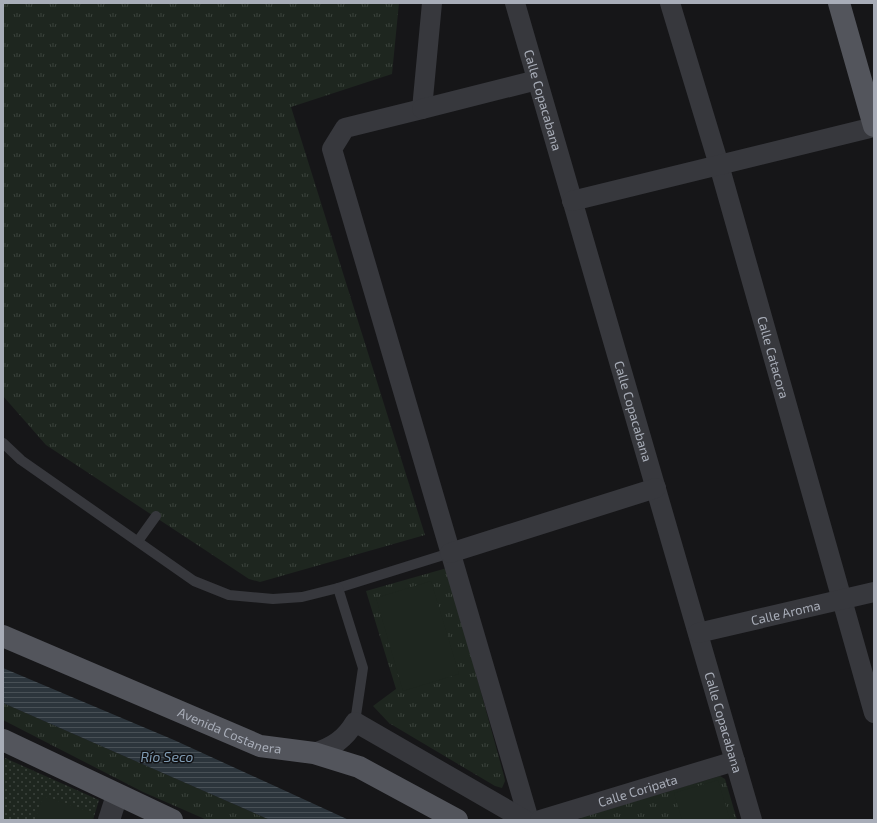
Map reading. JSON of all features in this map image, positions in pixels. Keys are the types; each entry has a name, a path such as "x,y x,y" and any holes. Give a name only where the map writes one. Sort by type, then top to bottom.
{"main road":[{"path":"839,3 874,127"},
{"name":"Avenida Costanera","path":"3,636 260,746 314,754 359,767 457,820"},
{"path":"3,740 172,820"}],"street":[{"path":"422,109 432,3"},
{"name":"Calle Copacabana","path":"515,3 752,820"},
{"name":"Calle Catacora","path":"670,3 719,165 840,599 874,713"},
{"path":"529,820 332,149 345,128 537,80"},
{"path":"572,201 874,127"},
{"path":"450,553 656,488"},
{"name":"Calle Aroma","path":"698,634 874,592"},
{"path":"314,754 331,748 348,735 355,722 525,820"},
{"name":"Calle Coripata","path":"540,820 735,761"},
{"path":"109,820 117,795"}],"lane":[{"path":"3,443 22,460 194,581 229,595 273,600 302,597 338,588 450,553"},
{"path":"138,541 156,516"},
{"path":"338,588 363,668 355,722"}],"green space":[{"path":"3,3 399,3 392,74 291,107 425,535 260,582 249,579 46,445 3,396"},
{"path":"447,568 504,776 505,781 502,788 495,786 389,723 373,706 396,689 366,591"},
{"path":"431,581 459,674 403,691 376,598"},
{"path":"3,703 270,820 207,820 143,792 3,720"},
{"path":"5,758 99,800 93,820 3,820 3,763"},
{"path":"720,776 725,779 737,820 580,820 581,817"},
{"path":"718,780 730,820 682,820 674,793"},
{"path":"43,796 94,813 92,820 35,820"}],"water":[{"name":"Río Seco","path":"3,668 174,740 349,820 270,820 3,703"}]}
